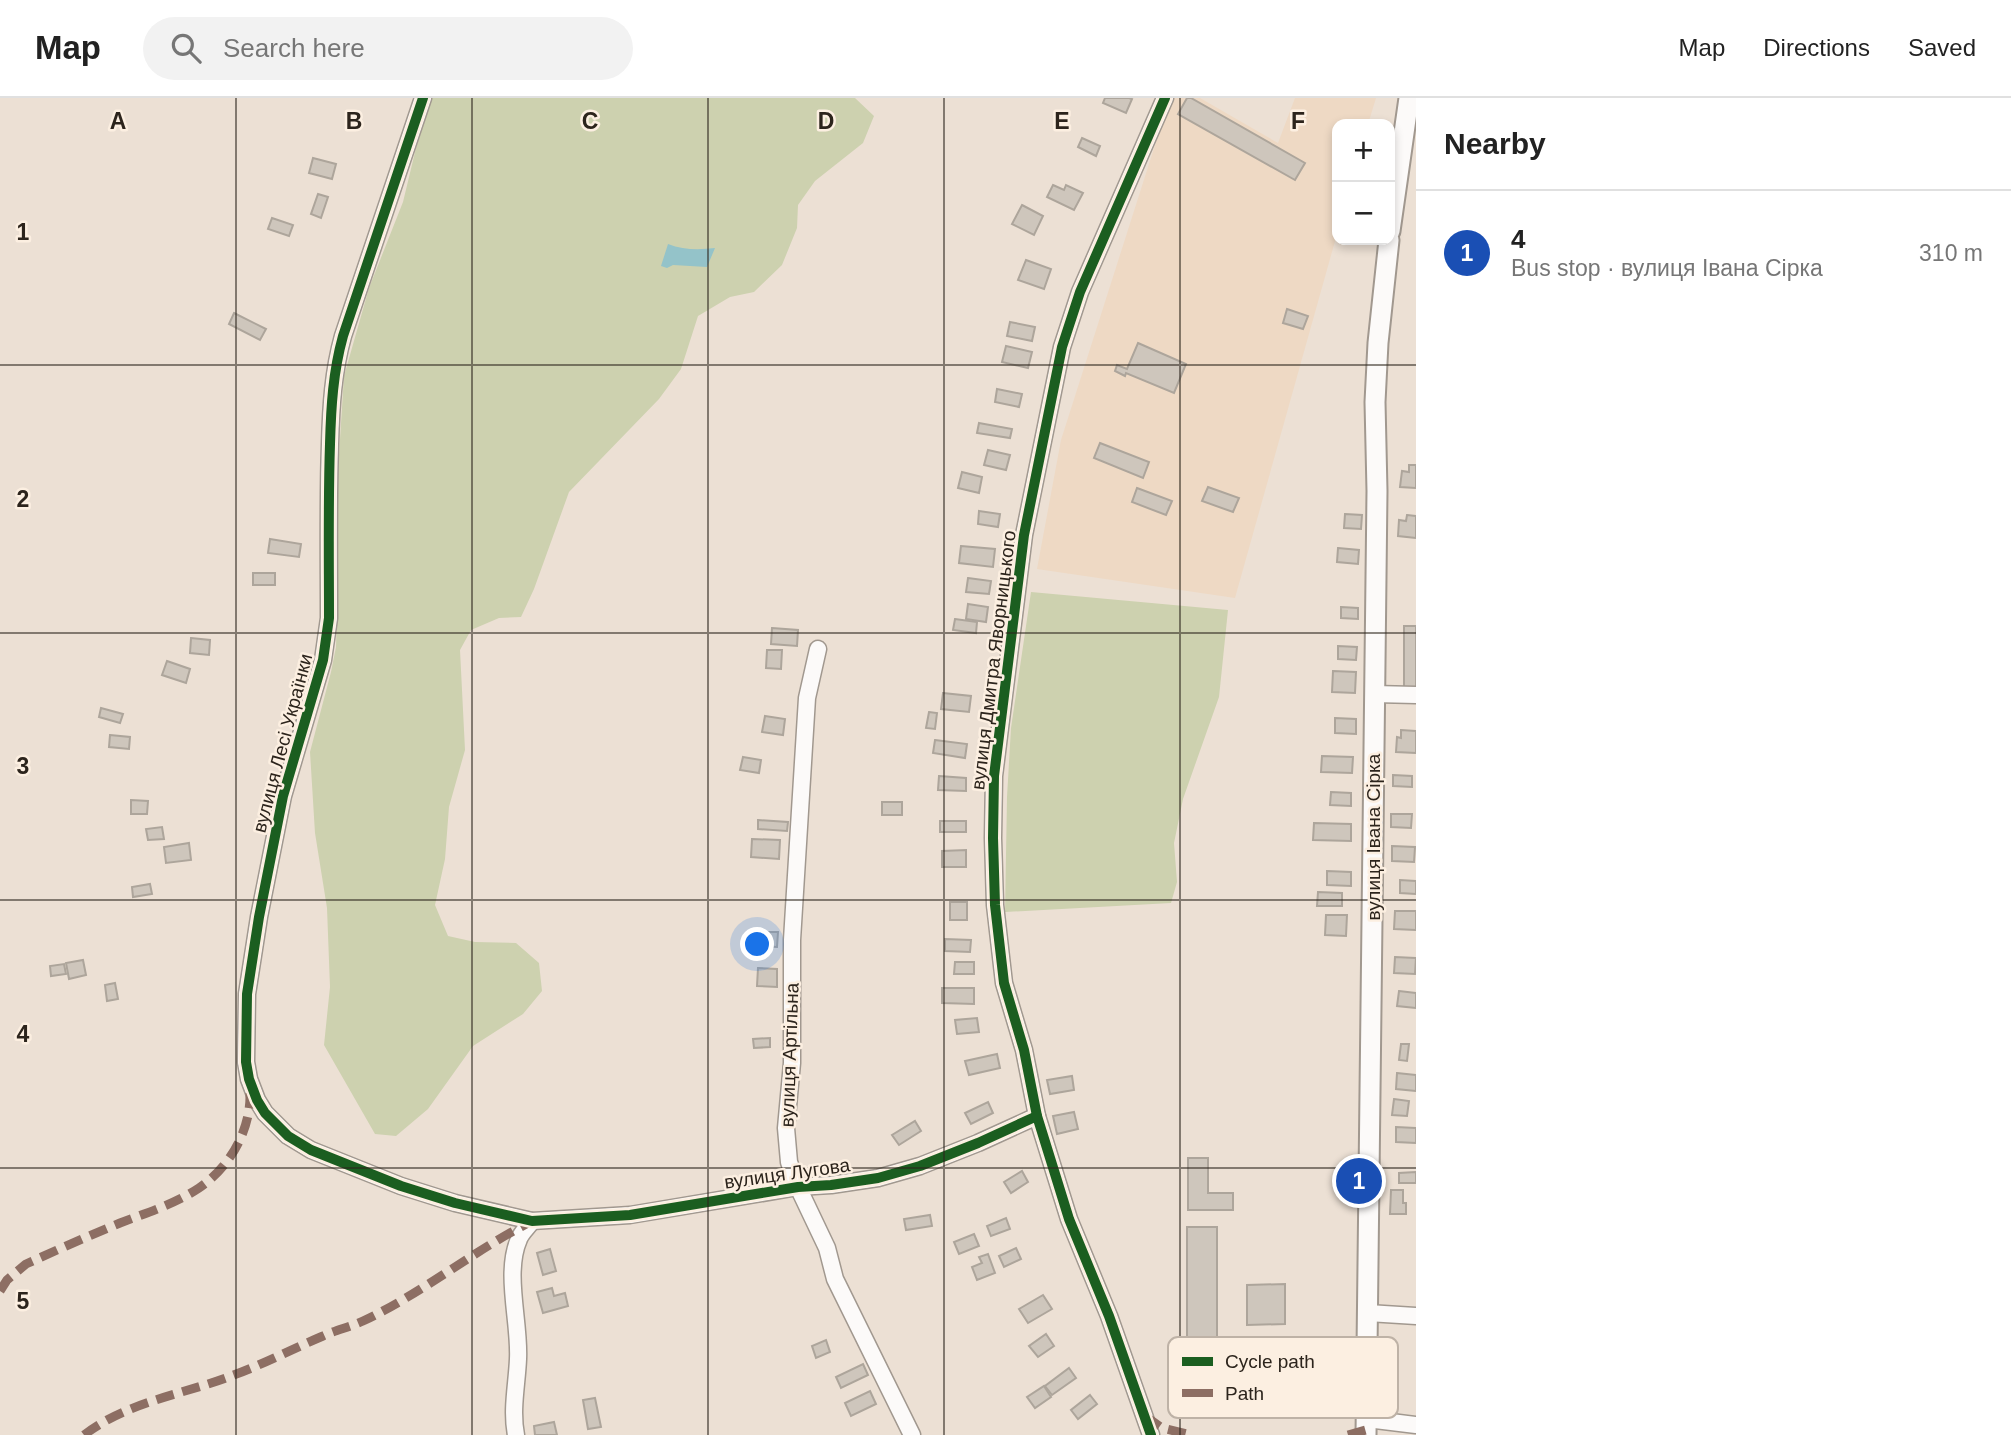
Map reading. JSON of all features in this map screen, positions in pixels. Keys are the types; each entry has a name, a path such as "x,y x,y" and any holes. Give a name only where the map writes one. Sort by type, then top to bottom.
{"street":[{"name":"вулиця Лесі Українки","path":"423,98 337,360 331,396 328,635 283,796 259,917 247,994 246,1062 249,1079 265,1114 288,1136 311,1150 401,1186 454,1203 532,1222"},
{"name":"вулиця Дмитра Яворницького","path":"1151,1435 1109,1316 1069,1219 1037,1116 1024,1051 1004,983 995,905 993,838 994,776 1024,535 1062,347 1080,292 1165,98"},
{"path":"1395,196 1409,98"},
{"name":"вулиця Івана Сірка","path":"1368,1337 1376,402 1379,330 1388,245"},
{"name":"вулиця Артільна","path":"818,649 807,698 792,940 792,1063 786,1128 789,1162 827,1248 835,1279 912,1435"},
{"path":"1374,694 1416,695"},
{"name":"вулиця Лугова","path":"532,1222 630,1215 799,1187 878,1178 920,1166 1037,1116"},
{"path":"516,1435 514,1395 518,1357 512,1280 519,1238 532,1222"},
{"path":"1368,1312 1416,1316"},
{"path":"1366,1427 1416,1426"}],"shaded area":[{"path":"1170,98 1200,98 1278,143 1295,98 1376,98 1370,119 1332,119 1334,245 1235,598 1037,569 1061,440"}],"green space":[{"path":"432,98 855,98 874,116 863,143 815,181 798,205 797,228 782,265 754,292 730,297 698,316 681,369 659,399 569,492 521,617 499,618 471,630 460,650 465,750 449,807 445,859 435,905 448,936 475,942 516,943 539,963 542,991 523,1014 473,1046 428,1109 396,1136 375,1134 324,1045 330,987 327,908 315,833 310,752 336,647 338,569 334,534 344,376 369,288 403,202"},
{"path":"1031,592 1228,610 1219,697 1183,799 1174,843 1177,882 1171,903 1005,912 1011,728"}],"water":[{"path":"668,244 691,249 715,248 707,267 673,265 667,268 661,266"}],"building":[{"path":"1105,98 1132,99 1126,113 1103,103"},
{"path":"1187,98 1305,163 1295,180 1178,114"},
{"path":"1082,138 1100,146 1096,156 1078,147"},
{"path":"313,158 336,164 332,179 309,173"},
{"path":"1053,185 1064,190 1066,185 1083,193 1074,210 1047,197"},
{"path":"318,194 328,197 321,218 311,214"},
{"path":"1022,205 1043,216 1034,235 1012,224"},
{"path":"272,218 293,225 289,236 268,229"},
{"path":"1026,260 1051,269 1044,289 1018,280"},
{"path":"1287,309 1308,316 1303,329 1283,323"},
{"path":"234,313 266,329 260,340 229,324"},
{"path":"1010,322 1035,327 1032,341 1007,336"},
{"path":"1138,343 1186,364 1174,393 1115,371 1117,365 1127,369"},
{"path":"1006,346 1032,352 1028,368 1002,362"},
{"path":"997,389 1022,394 1019,407 995,402"},
{"path":"979,423 1012,429 1010,438 977,433"},
{"path":"1100,443 1149,462 1143,478 1094,458"},
{"path":"988,450 1010,455 1006,470 984,465"},
{"path":"1409,465 1416,465 1416,488 1400,487 1402,471 1409,472"},
{"path":"962,472 982,477 979,493 958,488"},
{"path":"1208,487 1239,498 1233,512 1202,501"},
{"path":"1137,488 1172,501 1166,515 1132,502"},
{"path":"979,511 1000,514 998,527 978,524"},
{"path":"1345,514 1362,515 1361,529 1344,528"},
{"path":"1407,515 1416,516 1416,538 1398,536 1399,520 1406,521"},
{"path":"270,539 301,544 299,557 268,553"},
{"path":"961,546 995,549 993,567 959,563"},
{"path":"1338,548 1359,550 1358,564 1337,562"},
{"path":"253,573 275,573 275,585 253,585"},
{"path":"968,578 991,581 989,594 966,592"},
{"path":"968,604 988,607 986,622 966,619"},
{"path":"1341,607 1358,608 1358,619 1341,618"},
{"path":"955,619 977,622 976,633 953,630"},
{"path":"1404,626 1416,626 1416,690 1404,690"},
{"path":"772,628 798,630 797,646 771,644"},
{"path":"191,638 210,640 209,655 190,653"},
{"path":"1338,646 1357,647 1356,660 1338,659"},
{"path":"767,650 782,650 781,669 766,668"},
{"path":"167,661 190,669 186,683 162,675"},
{"path":"1333,671 1356,672 1355,693 1332,692"},
{"path":"943,693 971,696 969,712 941,709"},
{"path":"101,708 123,714 120,723 99,717"},
{"path":"929,712 937,713 935,729 926,728"},
{"path":"765,716 785,719 783,735 762,732"},
{"path":"1335,718 1356,719 1356,734 1335,733"},
{"path":"1401,730 1416,731 1416,753 1396,752 1397,737 1401,738"},
{"path":"110,735 130,737 129,749 109,747"},
{"path":"935,740 967,744 965,758 933,753"},
{"path":"1322,756 1353,757 1352,773 1321,772"},
{"path":"743,757 761,760 759,773 740,770"},
{"path":"1393,775 1412,776 1412,787 1393,786"},
{"path":"939,776 966,778 966,791 938,790"},
{"path":"1331,792 1351,793 1351,806 1330,805"},
{"path":"131,800 148,801 147,814 131,814"},
{"path":"882,802 902,802 902,815 882,815"},
{"path":"1391,814 1412,814 1411,828 1391,827"},
{"path":"758,820 788,822 787,831 758,829"},
{"path":"940,821 966,821 966,832 940,832"},
{"path":"1314,823 1351,824 1351,841 1313,840"},
{"path":"162,827 164,839 148,840 146,829"},
{"path":"752,839 780,840 779,859 751,857"},
{"path":"189,843 191,860 166,863 164,847"},
{"path":"1392,846 1415,847 1414,862 1392,861"},
{"path":"966,850 966,867 942,867 942,851"},
{"path":"1327,871 1351,872 1351,886 1327,885"},
{"path":"1400,880 1416,881 1416,894 1400,893"},
{"path":"150,884 152,894 133,897 132,887"},
{"path":"1318,892 1342,893 1342,906 1317,906"},
{"path":"950,902 967,902 967,920 950,920"},
{"path":"1395,911 1416,911 1416,930 1394,929"},
{"path":"1326,915 1347,915 1346,936 1325,935"},
{"path":"755,932 778,932 777,947 755,946"},
{"path":"945,939 971,940 970,952 945,951"},
{"path":"1395,957 1416,958 1415,974 1394,973"},
{"path":"83,960 86,975 69,979 66,963"},
{"path":"955,962 974,962 974,974 954,974"},
{"path":"64,964 66,974 51,976 50,966"},
{"path":"758,968 777,969 777,987 757,986"},
{"path":"115,983 118,999 107,1001 105,985"},
{"path":"942,988 974,988 974,1004 942,1003"},
{"path":"1399,991 1416,993 1416,1008 1397,1006"},
{"path":"977,1018 979,1032 957,1034 955,1020"},
{"path":"770,1038 770,1047 754,1048 753,1039"},
{"path":"1401,1044 1409,1044 1407,1061 1399,1060"},
{"path":"997,1054 1000,1068 969,1075 965,1061"},
{"path":"1397,1073 1416,1075 1416,1091 1396,1089"},
{"path":"1072,1076 1074,1090 1050,1094 1047,1080"},
{"path":"1394,1099 1409,1101 1407,1116 1392,1115"},
{"path":"988,1102 993,1113 971,1124 965,1113"},
{"path":"1074,1112 1078,1129 1057,1134 1053,1116"},
{"path":"915,1121 921,1131 899,1145 892,1135"},
{"path":"1396,1127 1416,1128 1416,1143 1396,1142"},
{"path":"1188,1158 1208,1158 1208,1193 1233,1193 1233,1210 1188,1210"},
{"path":"1022,1171 1028,1182 1011,1193 1004,1182"},
{"path":"1416,1172 1416,1183 1399,1183 1399,1173"},
{"path":"1391,1190 1403,1190 1406,1214 1390,1214"},
{"path":"930,1215 932,1226 906,1230 904,1219"},
{"path":"1006,1218 1010,1229 991,1236 987,1226"},
{"path":"1187,1227 1217,1227 1217,1337 1187,1337"},
{"path":"974,1234 979,1246 959,1254 954,1242"},
{"path":"1016,1248 1021,1259 1004,1267 999,1256"},
{"path":"550,1249 556,1271 543,1275 537,1253"},
{"path":"988,1254 995,1273 977,1280 972,1267 982,1263 979,1257"},
{"path":"1285,1284 1285,1324 1247,1325 1247,1285"},
{"path":"552,1288 554,1296 565,1293 568,1306 543,1313 537,1292"},
{"path":"1043,1295 1052,1309 1028,1323 1019,1309"},
{"path":"1046,1334 1054,1346 1038,1357 1029,1346"},
{"path":"826,1340 830,1352 816,1358 812,1346"},
{"path":"863,1364 868,1375 841,1388 836,1377"},
{"path":"1069,1368 1076,1378 1052,1395 1045,1386"},
{"path":"1044,1386 1051,1397 1035,1408 1027,1397"},
{"path":"870,1391 876,1404 851,1416 845,1403"},
{"path":"1090,1395 1097,1404 1078,1419 1071,1410"},
{"path":"595,1398 601,1427 588,1429 583,1400"},
{"path":"554,1422 557,1435 535,1435 534,1426"}],"marked path":[{"path":"0,1291 7,1280 26,1264 199,1188 220,1170 236,1146 247,1121 250,1093"},
{"path":"84,1435 136,1407 243,1372 363,1321 406,1298 532,1221"},
{"path":"1145,1416 1162,1428 1191,1435"},
{"path":"1348,1435 1366,1430"}],"cycle path":[{"path":"423,98 343,336 337,363 330,444 329,618 323,660 283,796 247,994 246,1062 257,1100 265,1113 288,1136 311,1150 401,1186 455,1203 532,1221 630,1215 798,1187 878,1178 920,1166 1037,1116"},
{"path":"1151,1435 1109,1316 1069,1219 1037,1116 1024,1050 1004,983 995,905 993,838 994,776 1024,535 1062,347 1080,292 1165,98"}],"place":[{"name":"4","path":"1359,1181"}]}
